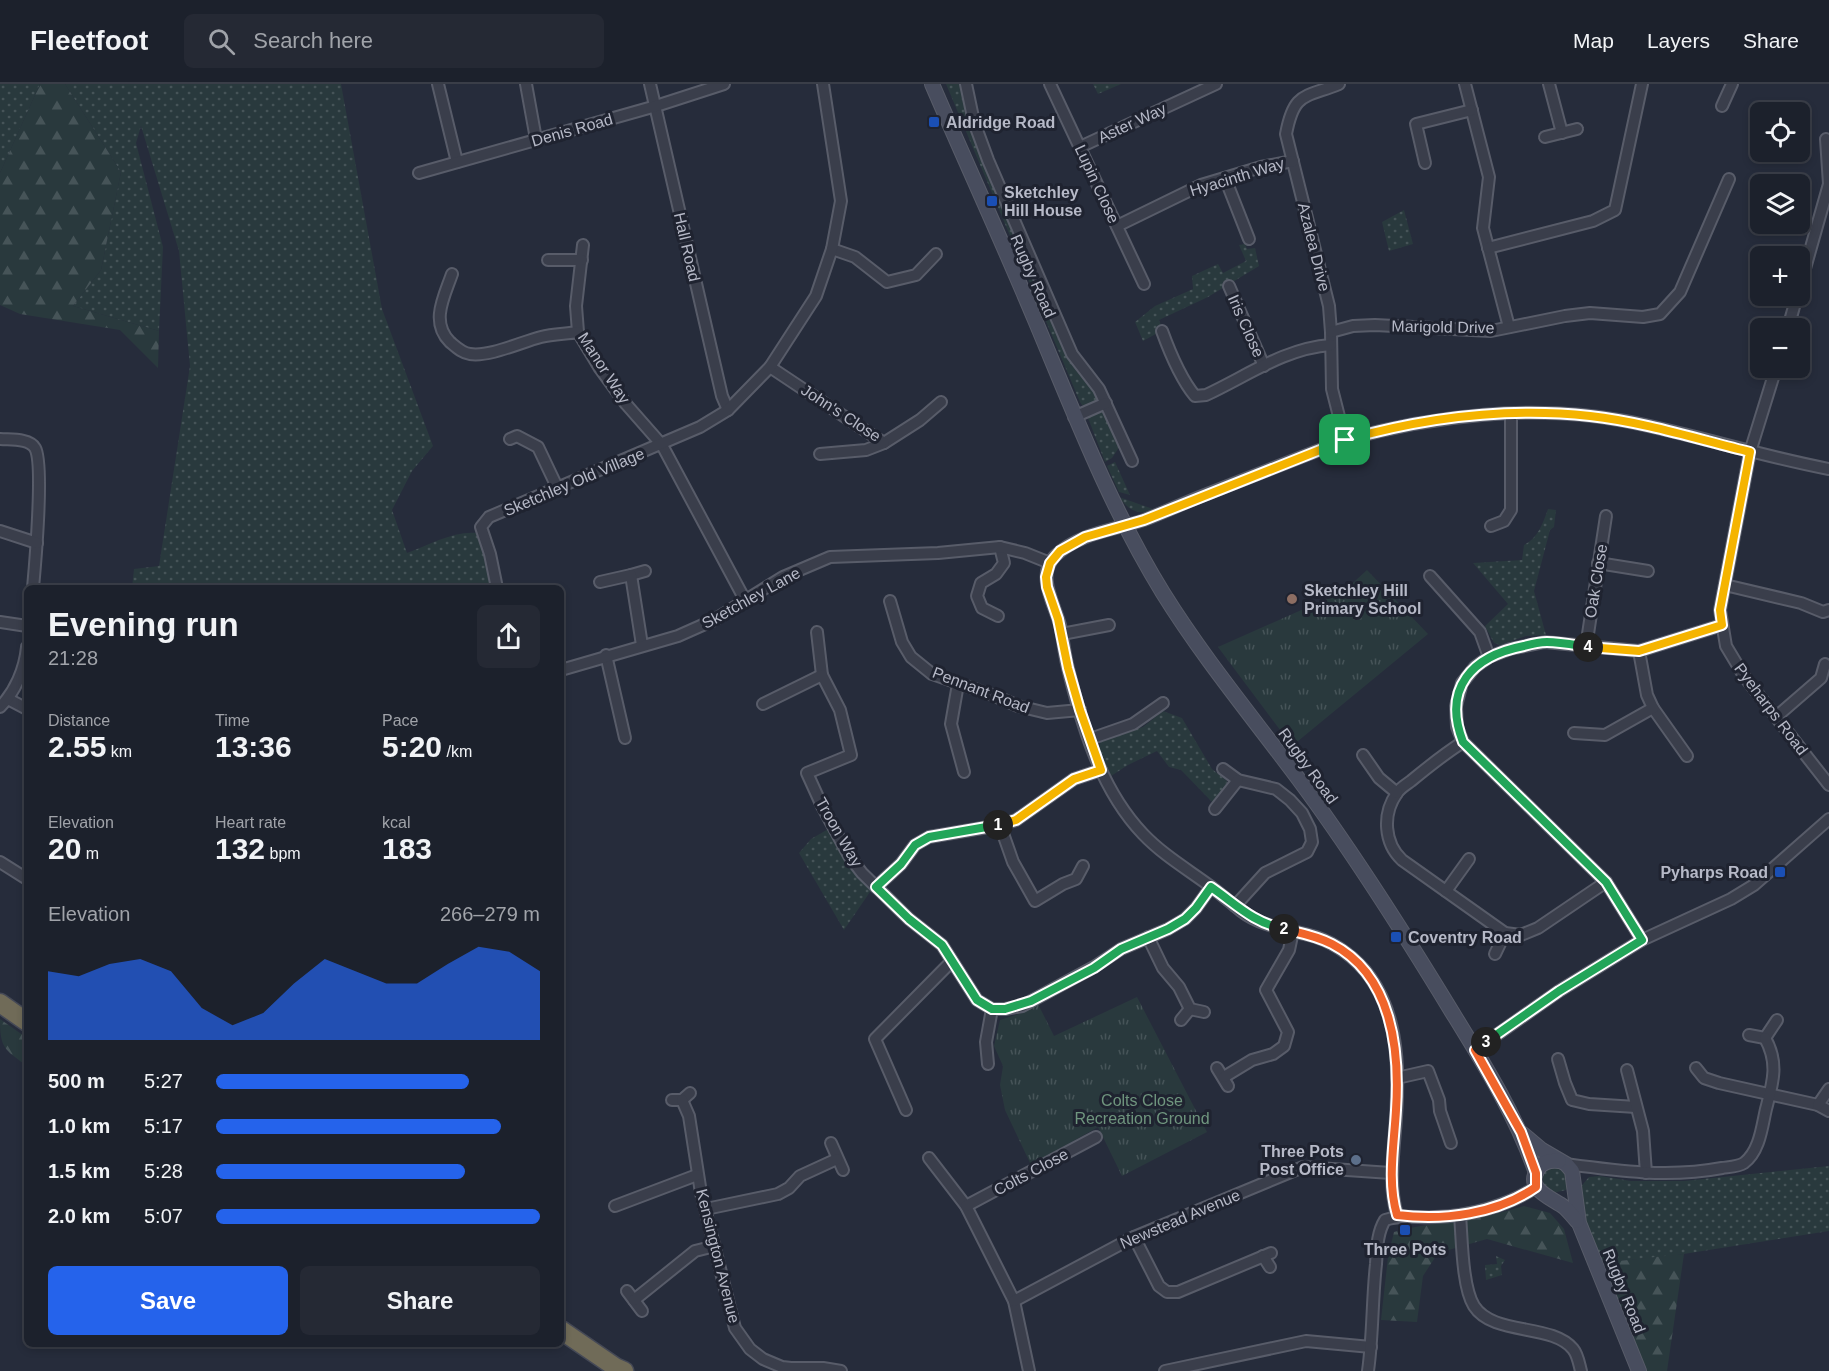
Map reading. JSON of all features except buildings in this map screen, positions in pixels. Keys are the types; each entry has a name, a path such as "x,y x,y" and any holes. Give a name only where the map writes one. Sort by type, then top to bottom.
{"highway":[{"path":"0,1003 24,1020"},
{"path":"564,1332 624,1371"}],"main road":[{"name":"Rugby Road","path":"932,84 1034,318 1096,468 1125,525 1163,593 1200,648 1315,803 1405,935 1475,1050 1521,1132 1536,1180"},
{"name":"Rugby Road","path":"1521,1132 1542,1150 1563,1162"},
{"path":"1545,1162 1563,1162 1572,1171 1571,1189 1561,1197 1548,1198 1541,1194 1536,1180 1545,1162"},
{"name":"Rugby Road","path":"1573,1182 1579,1223 1639,1371"},
{"name":"Rugby Road","path":"1548,1198 1566,1208 1579,1223"}],"street":[{"path":"438,84 457,162"},
{"path":"526,84 536,140"},
{"name":"Hall Road","path":"650,84 722,396 728,410"},
{"name":"Denis Road","path":"418,173 656,106 724,84"},
{"name":"Sketchley Old Village","path":"495,585 490,554 481,527 489,517 700,427 728,410 770,367 816,296 832,249 841,201 823,84"},
{"name":"Rugby Road","path":"966,84 974,122 988,160 1072,354 1100,389 1126,458"},
{"name":"Lupin Close","path":"1050,84 1117,226 1134,272 1144,284"},
{"name":"Aster Way","path":"1080,147 1216,84"},
{"name":"Azalea Drive","path":"1339,84 1307,89 1290,113 1286,134 1329,306 1332,389 1345,440"},
{"path":"1465,84 1489,177 1483,228 1509,327"},
{"path":"1549,84 1562,133"},
{"path":"1488,248 1593,221 1615,210 1642,84"},
{"path":"1722,106 1732,84"},
{"path":"1425,163 1416,124 1472,110"},
{"path":"1545,137 1577,129"},
{"path":"1810,251 1829,184 1826,139"},
{"name":"Hyacinth Way","path":"1117,226 1201,185 1293,160"},
{"path":"1225,178 1249,239"},
{"name":"Marigold Drive","path":"1331,332 1353,326 1375,325 1491,331 1565,315 1590,313 1644,316 1660,314 1680,292 1730,179"},
{"name":"Manor Way","path":"583,245 576,306 578,332 626,404 662,445 745,600"},
{"path":"832,249 855,257 887,282 916,275 936,254"},
{"path":"548,260 582,260"},
{"path":"452,274 440,307 439,318 447,339 457,349 469,354 486,353 543,337 578,332"},
{"name":"Iris Close","path":"1229,286 1264,366"},
{"path":"1162,331 1188,388 1195,396 1206,395 1293,352 1331,345"},
{"name":"John's Close","path":"770,367 884,443 941,402"},
{"name":"Pyeharps Road","path":"1773,378 1750,452 1720,610 1722,625 1726,646 1744,676 1829,785"},
{"path":"1074,417 1106,403"},
{"path":"1491,526 1504,521 1511,510 1511,414"},
{"path":"1397,1215 1392,1196 1391,1173 1397,1078 1392,1030 1382,998 1369,976 1359,965 1333,945 1317,937 1259,922 1168,857 1142,833 1121,806 1101,770 1080,710 1046,577 1050,563 1060,551 1076,542 1144,520 1345,440 1435,421 1511,414 1590,416 1626,422 1829,469"},
{"path":"510,439 517,436 538,447 556,488"},
{"path":"0,439 30,443 35,449 38,475 33,585"},
{"path":"820,454 866,450 884,443"},
{"name":"Oak Close","path":"1586,646 1606,516"},
{"path":"0,531 36,543"},
{"path":"998,616 982,608 977,596 981,583 996,574 1004,563 1000,547"},
{"name":"Sketchley Lane","path":"564,669 678,636 705,624 783,577 830,557 938,553 1000,547 1025,553 1050,563"},
{"path":"1598,563 1648,571"},
{"path":"600,582 645,571"},
{"path":"631,575 642,645"},
{"path":"1430,576 1480,632 1489,657"},
{"path":"1725,585 1801,603 1822,612 1829,610"},
{"name":"Pennant Road","path":"890,601 902,642 911,657 932,674 1018,706 1047,713 1080,710"},
{"path":"0,622 24,626"},
{"path":"1642,940 1606,882 1463,742 1457,727 1456,706 1462,683 1475,667 1489,657 1510,649 1545,642 1639,651 1722,625"},
{"path":"1062,634 1109,626"},
{"path":"763,704 822,675 817,632"},
{"path":"1639,651 1647,695 1653,708 1687,756"},
{"path":"606,655 625,738"},
{"path":"24,660 19,679 4,703 24,708"},
{"path":"1776,717 1825,679 1825,664"},
{"name":"Troon Way","path":"822,675 840,710 851,755 807,773 822,806 849,856 876,887 909,919 942,945 977,1000 992,1009"},
{"path":"958,684 951,724 964,772"},
{"path":"1090,739 1133,723 1163,703"},
{"path":"1574,733 1605,735 1653,708"},
{"path":"1463,742 1435,760 1397,793 1386,819 1389,842 1394,852 1402,860 1505,933 1521,935 1538,928 1606,882"},
{"path":"1363,755 1379,778 1397,793"},
{"path":"1223,769 1238,780 1276,789 1290,800 1302,813 1310,829 1312,842 1307,852 1265,873 1235,906"},
{"path":"876,887 901,864 915,845 929,837 1000,825 1016,820 1074,779 1101,770"},
{"path":"1215,809 1238,780"},
{"path":"1475,1050 1559,991 1642,940 1731,899 1754,885 1829,819"},
{"path":"1000,825 1012,862 1035,901 1076,879 1083,866"},
{"path":"1446,891 1469,859"},
{"path":"0,862 24,877"},
{"path":"988,1064 986,1042 992,1009 1022,1006 1094,968 1121,949 1168,929 1185,919 1211,887"},
{"path":"1223,1077 1243,1064 1273,1054 1284,1047 1288,1032 1266,990 1289,950 1293,931"},
{"path":"1495,954 1505,933"},
{"path":"1148,937 1163,969 1179,987 1190,1009"},
{"path":"906,1110 875,1039 952,961"},
{"path":"1190,1009 1204,1012"},
{"path":"1181,1020 1190,1009"},
{"path":"1765,1038 1777,1020"},
{"path":"1749,1035 1765,1038"},
{"path":"1563,1162 1646,1173 1704,1172 1742,1164 1751,1156 1757,1144 1770,1094 1774,1058 1765,1038"},
{"path":"1558,1059 1572,1100 1588,1104 1636,1107"},
{"path":"1696,1068 1704,1078 1818,1105 1829,1111"},
{"path":"1627,1070 1643,1131 1646,1173"},
{"path":"1397,1078 1428,1071 1451,1143"},
{"path":"1818,1105 1829,1089"},
{"name":"Kensington Avenue","path":"681,1098 688,1116 697,1175 735,1328 750,1349 763,1359 782,1367 841,1371"},
{"name":"Colts Close","path":"966,1206 1096,1137"},
{"path":"831,1143 843,1170"},
{"path":"929,1158 966,1206 1014,1301 1029,1371"},
{"path":"706,1209 778,1194 789,1188 800,1176 837,1159"},
{"name":"Newstead Avenue","path":"1014,1301 1134,1237 1303,1167 1391,1173"},
{"path":"1573,1182 1595,1168"},
{"path":"615,1206 697,1175"},
{"path":"1368,1371 1380,1228 1385,1220 1397,1215 1418,1218 1460,1215 1497,1206 1536,1180"},
{"path":"1460,1215 1463,1261 1470,1299 1475,1308 1491,1320 1562,1340 1573,1349 1581,1371"},
{"path":"1134,1237 1159,1286 1167,1292 1178,1292 1267,1254 1270,1267"},
{"path":"634,1300 695,1251 715,1246"},
{"path":"627,1291 642,1311"},
{"path":"1165,1371 1306,1341 1371,1347"}],"green space":[{"path":"0,84 40,84 0,173"},
{"path":"40,84 65,84 121,172 101,270 73,306 159,331 158,368 120,330 20,314 0,305 0,173"},
{"path":"65,84 341,84 382,309 433,446 412,471 392,510 407,553 450,536 477,533 486,554 492,585 132,585 134,569 159,566 190,366 179,251 141,126 136,143 163,247 159,331 73,306 101,270 121,172"},
{"path":"946,84 964,84 967,103 1071,355 1096,389 1096,400 1090,406 1082,405 1080,402"},
{"path":"1093,84 1121,84 1098,94"},
{"path":"1404,210 1413,244 1389,251 1382,222"},
{"path":"1245,244 1247,249 1255,248 1259,266 1208,297 1159,320 1163,330 1143,341 1135,322 1155,306 1193,289 1192,276 1218,264 1223,273 1246,261 1239,245"},
{"path":"1105,412 1120,446 1112,458 1105,462 1088,418 1089,415"},
{"path":"1115,462 1130,495 1119,492 1107,466"},
{"path":"1119,497 1153,509 1138,512 1126,505"},
{"path":"1548,509 1556,510 1554,527 1550,530 1534,591 1546,635 1526,636 1500,645 1494,643 1485,626 1508,604 1473,563 1522,560 1524,545 1542,525"},
{"path":"1367,570 1428,634 1292,746 1218,647 1344,591"},
{"path":"1163,711 1182,718 1212,769 1227,781 1225,790 1213,803 1181,770 1169,767 1157,751 1111,776 1099,748 1101,741 1143,727"},
{"path":"830,828 872,889 844,930 799,853 811,839"},
{"name":"Colts Close Recreation Ground","path":"1137,997 1207,1132 1122,1176 1098,1127 1031,1165 1005,1110 1000,1085 1003,1066 994,1046 1000,1020 1022,1013 1038,1004 1054,1036"},
{"path":"0,1019 24,1036 24,1064 8,1051 1,1036"},
{"path":"1565,1166 1569,1185 1566,1190 1553,1193 1544,1186 1542,1175 1547,1167"},
{"path":"1829,1166 1829,1231 1671,1256 1600,1263 1581,1211 1578,1190 1589,1177 1600,1176 1631,1181 1684,1181"},
{"path":"1524,1206 1550,1213 1564,1229 1573,1263 1487,1239 1438,1253 1423,1276 1417,1322 1381,1320 1388,1257 1394,1232 1481,1217"},
{"path":"1684,1254 1667,1371 1647,1371 1600,1263"},
{"path":"1496,1256 1505,1260 1501,1266 1502,1275 1486,1280 1485,1265 1497,1264"}],"place":[{"name":"Aldridge Road","path":"934,122"},
{"name":"Sketchley Hill House","path":"992,201"},
{"name":"Sketchley Hill Primary School","path":"1292,599"},
{"name":"Pyharps Road","path":"1780,872"},
{"name":"Coventry Road","path":"1396,937"},
{"name":"Three Pots Post Office","path":"1356,1160"},
{"name":"Three Pots","path":"1405,1230"}],"route":[{"path":"1511,414 1552,414 1590,416 1626,422 1750,452 1720,610 1722,625 1639,651 1545,642 1510,649 1489,657 1475,667 1462,683 1456,706 1457,727 1463,742 1606,882 1642,940 1559,991 1475,1050 1521,1132 1536,1173 1536,1187 1497,1206 1460,1215 1418,1218 1397,1215 1392,1196 1391,1173 1397,1078 1392,1030 1382,998 1369,976 1348,954 1333,945 1317,937 1259,922 1211,887 1185,919 1168,929 1121,949 1094,968 1022,1006 992,1009 977,1000 942,945 909,919 876,887 889,877 915,845 929,837 1000,825 1016,820 1074,779 1101,770 1080,710 1058,619 1047,587 1047,570 1060,551 1085,537 1144,520 1345,440 1435,421 1511,414"}]}
